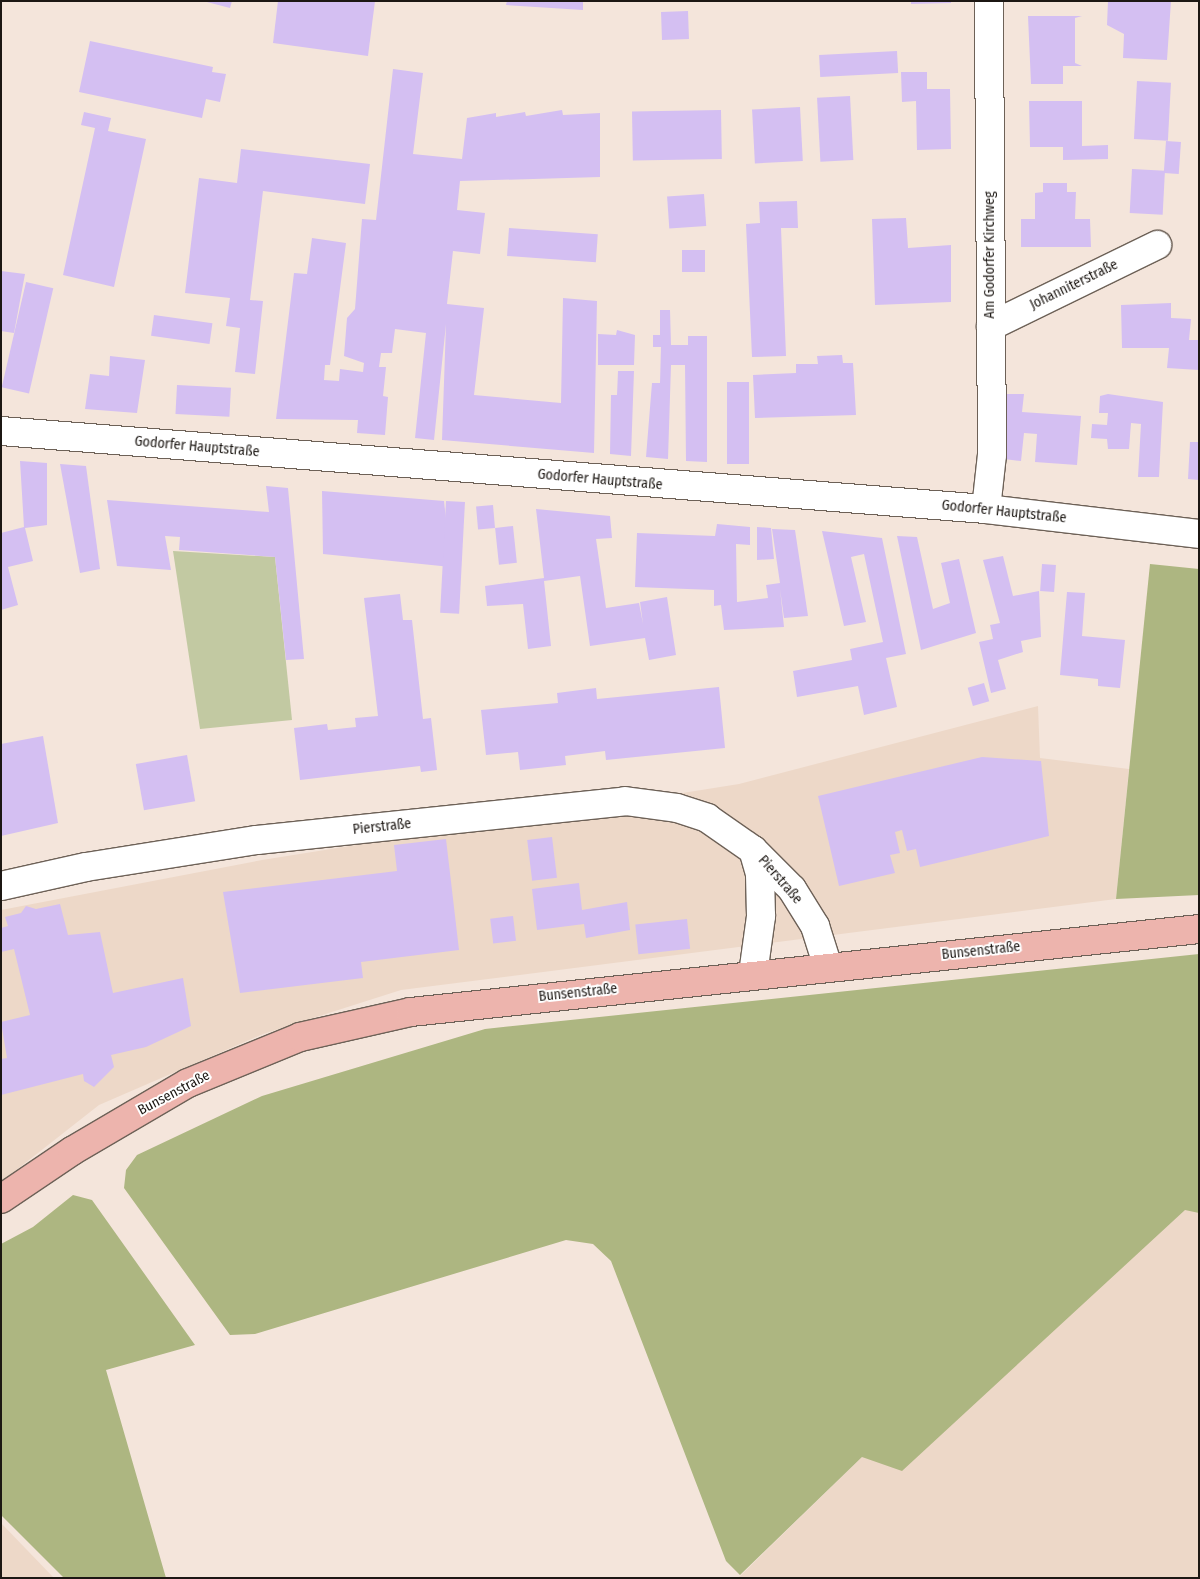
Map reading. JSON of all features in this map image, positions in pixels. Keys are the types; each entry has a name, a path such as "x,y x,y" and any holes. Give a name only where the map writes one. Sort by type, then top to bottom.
{"main road":[{"name":"Bunsenstraße","path":"1,1200 72,1151 188,1083 300,1038 411,1012 753,974 1199,929"}],"street":[{"name":"Am Godorfer Kirchweg","path":"986,509 992,455 989,1"},
{"name":"Johanniterstraße","path":"991,326 1157,245"},
{"name":"Godorfer Hauptstraße","path":"1,431 986,509 1199,534"},
{"name":"Pierstraße","path":"1,886 86,867 257,840 625,801 677,808 707,818 753,850 792,889 816,926 828,967"},
{"name":"Pierstraße","path":"753,850 760,874 761,916 753,974"}],"shaded area":[{"path":"1038,706 1040,758 1129,769 1116,899 401,990 263,1034 99,1105 1,1182 1,910 262,860 739,784"},
{"path":"1199,991 1199,1578 738,1578 862,1457"},
{"path":"1,1523 54,1578 1,1578"}],"green space":[{"path":"173,551 275,557 292,720 200,729"},
{"path":"1150,564 1199,569 1199,895 1116,899"},
{"path":"1199,954 1199,1213 1185,1210 902,1471 862,1457 740,1575 726,1561 611,1261 593,1244 566,1240 255,1334 230,1335 124,1188 126,1170 137,1155 262,1096 485,1029"},
{"path":"73,1195 92,1200 195,1345 106,1370 166,1578 64,1578 1,1515 1,1244 33,1227"}],"building":[{"path":"203,1 232,1 230,8"},
{"path":"278,1 375,1 368,56 273,43"},
{"path":"507,1 583,1 583,10 506,5"},
{"path":"911,1 951,1 951,3 911,4"},
{"path":"1108,1 1171,1 1167,60 1123,58 1124,34 1107,25"},
{"path":"688,11 689,39 662,40 661,12"},
{"path":"1028,16 1082,16 1075,18 1075,63 1082,66 1063,66 1063,84 1031,84"},
{"path":"90,41 213,67 212,72 226,74 220,102 206,99 202,118 79,92"},
{"path":"897,51 898,73 820,77 819,55"},
{"path":"393,69 423,73 413,154 462,159 467,118 496,113 496,117 525,112 526,116 562,110 563,115 600,113 600,177 460,181 457,210 485,213 480,254 453,251 447,304 484,308 474,395 561,403 563,298 597,301 594,453 442,440 446,324 434,440 415,438 426,333 395,329 392,353 381,353 379,367 386,367 383,396 388,397 385,435 357,433 358,420 276,419 294,273 307,274 312,238 346,243 330,365 325,365 324,380 339,381 340,369 363,372 364,363 344,356 347,318 355,309 362,219 376,220"},
{"path":"901,72 927,72 927,89 950,89 951,149 917,150 916,101 902,102"},
{"path":"1137,81 1171,83 1168,141 1134,139"},
{"path":"850,96 853,160 820,162 817,98"},
{"path":"1029,101 1082,101 1082,146 1108,145 1108,159 1063,160 1063,147 1030,147"},
{"path":"800,107 803,161 755,163 752,110"},
{"path":"721,110 722,159 633,161 632,112"},
{"path":"84,112 111,118 108,131 146,139 114,287 63,275 95,128 81,125"},
{"path":"1166,141 1181,142 1179,174 1164,173"},
{"path":"241,149 370,164 365,204 263,191 250,300 263,301 255,374 235,372 240,328 226,326 230,298 185,293 199,178 237,183"},
{"path":"1132,169 1165,171 1163,215 1130,213"},
{"path":"1043,183 1067,183 1067,192 1076,192 1075,219 1090,219 1091,247 1021,247 1021,219 1035,219 1035,193 1043,192"},
{"path":"704,194 706,226 669,229 667,197"},
{"path":"797,201 798,228 781,228 786,356 752,357 746,224 760,223 759,202"},
{"path":"906,218 908,248 951,245 951,302 875,305 872,219"},
{"path":"509,228 598,234 596,262 507,256"},
{"path":"682,250 705,250 705,272 682,272"},
{"path":"1,271 25,274 14,333 1,331"},
{"path":"26,282 53,288 29,394 2,387"},
{"path":"1171,303 1171,318 1191,319 1189,340 1199,340 1199,370 1167,368 1169,348 1122,348 1121,305"},
{"path":"660,310 670,310 671,345 688,345 688,336 707,336 707,462 686,461 685,365 671,365 668,459 646,457 652,383 660,383 661,347 653,347 653,335 660,335"},
{"path":"154,315 212,323 210,344 151,336"},
{"path":"617,330 635,335 634,365 598,365 598,334 616,335"},
{"path":"842,355 843,363 853,363 856,415 755,418 753,375 796,373 796,364 818,364 817,356"},
{"path":"110,356 145,360 137,413 85,409 90,374 109,376"},
{"path":"618,371 634,371 631,456 610,454 611,395 617,395"},
{"path":"727,382 749,382 749,464 727,464"},
{"path":"177,385 231,388 229,417 175,414"},
{"path":"1004,394 1024,394 1022,412 1081,416 1077,465 1035,462 1037,434 1024,433 1021,461 1004,459"},
{"path":"1108,394 1163,402 1159,477 1138,477 1141,424 1131,423 1129,449 1108,449 1107,439 1091,438 1092,424 1107,425 1108,413 1099,413 1100,396"},
{"path":"1190,442 1199,442 1199,480 1188,479"},
{"path":"20,461 47,463 47,525 25,528 33,561 8,567 18,605 1,610 1,533 24,527"},
{"path":"60,464 86,466 100,569 80,573"},
{"path":"266,486 288,488 304,659 286,660 275,557 179,550 180,537 165,536 171,570 117,566 107,500 269,512"},
{"path":"322,491 444,501 451,567 323,554"},
{"path":"446,501 465,502 459,614 440,613"},
{"path":"493,505 495,528 478,529 476,506"},
{"path":"536,509 610,516 612,538 596,539 606,608 639,603 643,624 640,602 667,597 676,655 649,660 645,638 590,646 580,576 544,581 551,646 528,649 523,604 487,606 485,586 544,578"},
{"path":"717,524 750,527 750,545 736,544 737,602 768,598 766,585 780,583 772,529 795,530 808,616 784,618 780,589 784,627 724,630 721,605 714,606 714,590 635,587 637,533 715,536"},
{"path":"513,526 517,563 499,565 495,528"},
{"path":"757,527 771,528 774,559 757,560"},
{"path":"822,531 882,538 906,654 886,658 897,707 864,715 858,686 797,697 793,671 852,660 850,649 883,642 864,554 851,557 866,622 844,626"},
{"path":"897,536 917,537 933,609 950,603 941,563 959,559 976,633 921,650"},
{"path":"1003,556 1013,596 1039,591 1041,637 1021,641 1023,652 998,660 1006,689 991,693 979,642 993,639 990,625 1000,623 983,560"},
{"path":"1042,564 1056,565 1054,592 1040,591"},
{"path":"1067,592 1085,593 1082,636 1125,640 1120,688 1098,686 1098,679 1060,675"},
{"path":"400,594 403,620 412,620 423,719 431,718 437,770 421,772 420,766 300,780 294,728 327,724 328,730 356,727 355,718 378,716 364,598"},
{"path":"984,683 989,701 973,706 968,688"},
{"path":"719,687 725,748 606,760 605,751 565,756 566,765 520,770 518,752 486,755 481,710 558,703 557,693 596,688 597,699"},
{"path":"43,736 58,823 1,836 1,744"},
{"path":"187,755 195,801 144,810 136,764"},
{"path":"982,757 1041,761 1049,836 920,867 916,849 907,851 902,830 895,832 900,853 890,855 895,873 839,886 818,796"},
{"path":"552,837 557,878 532,881 527,840"},
{"path":"446,839 459,950 361,962 363,978 240,993 223,892 397,871 394,845"},
{"path":"579,883 582,910 627,902 630,930 586,938 584,924 537,930 532,889"},
{"path":"60,904 68,935 100,932 113,993 183,978 191,1026 146,1047 111,1055 114,1067 94,1087 84,1081 83,1074 1,1095 1,1059 7,1058 1,1022 30,1015 14,949 1,952 1,928 8,926 5,917 21,913 26,906 36,909"},
{"path":"513,916 516,941 493,944 490,919"},
{"path":"687,919 690,949 638,954 635,924"}]}
